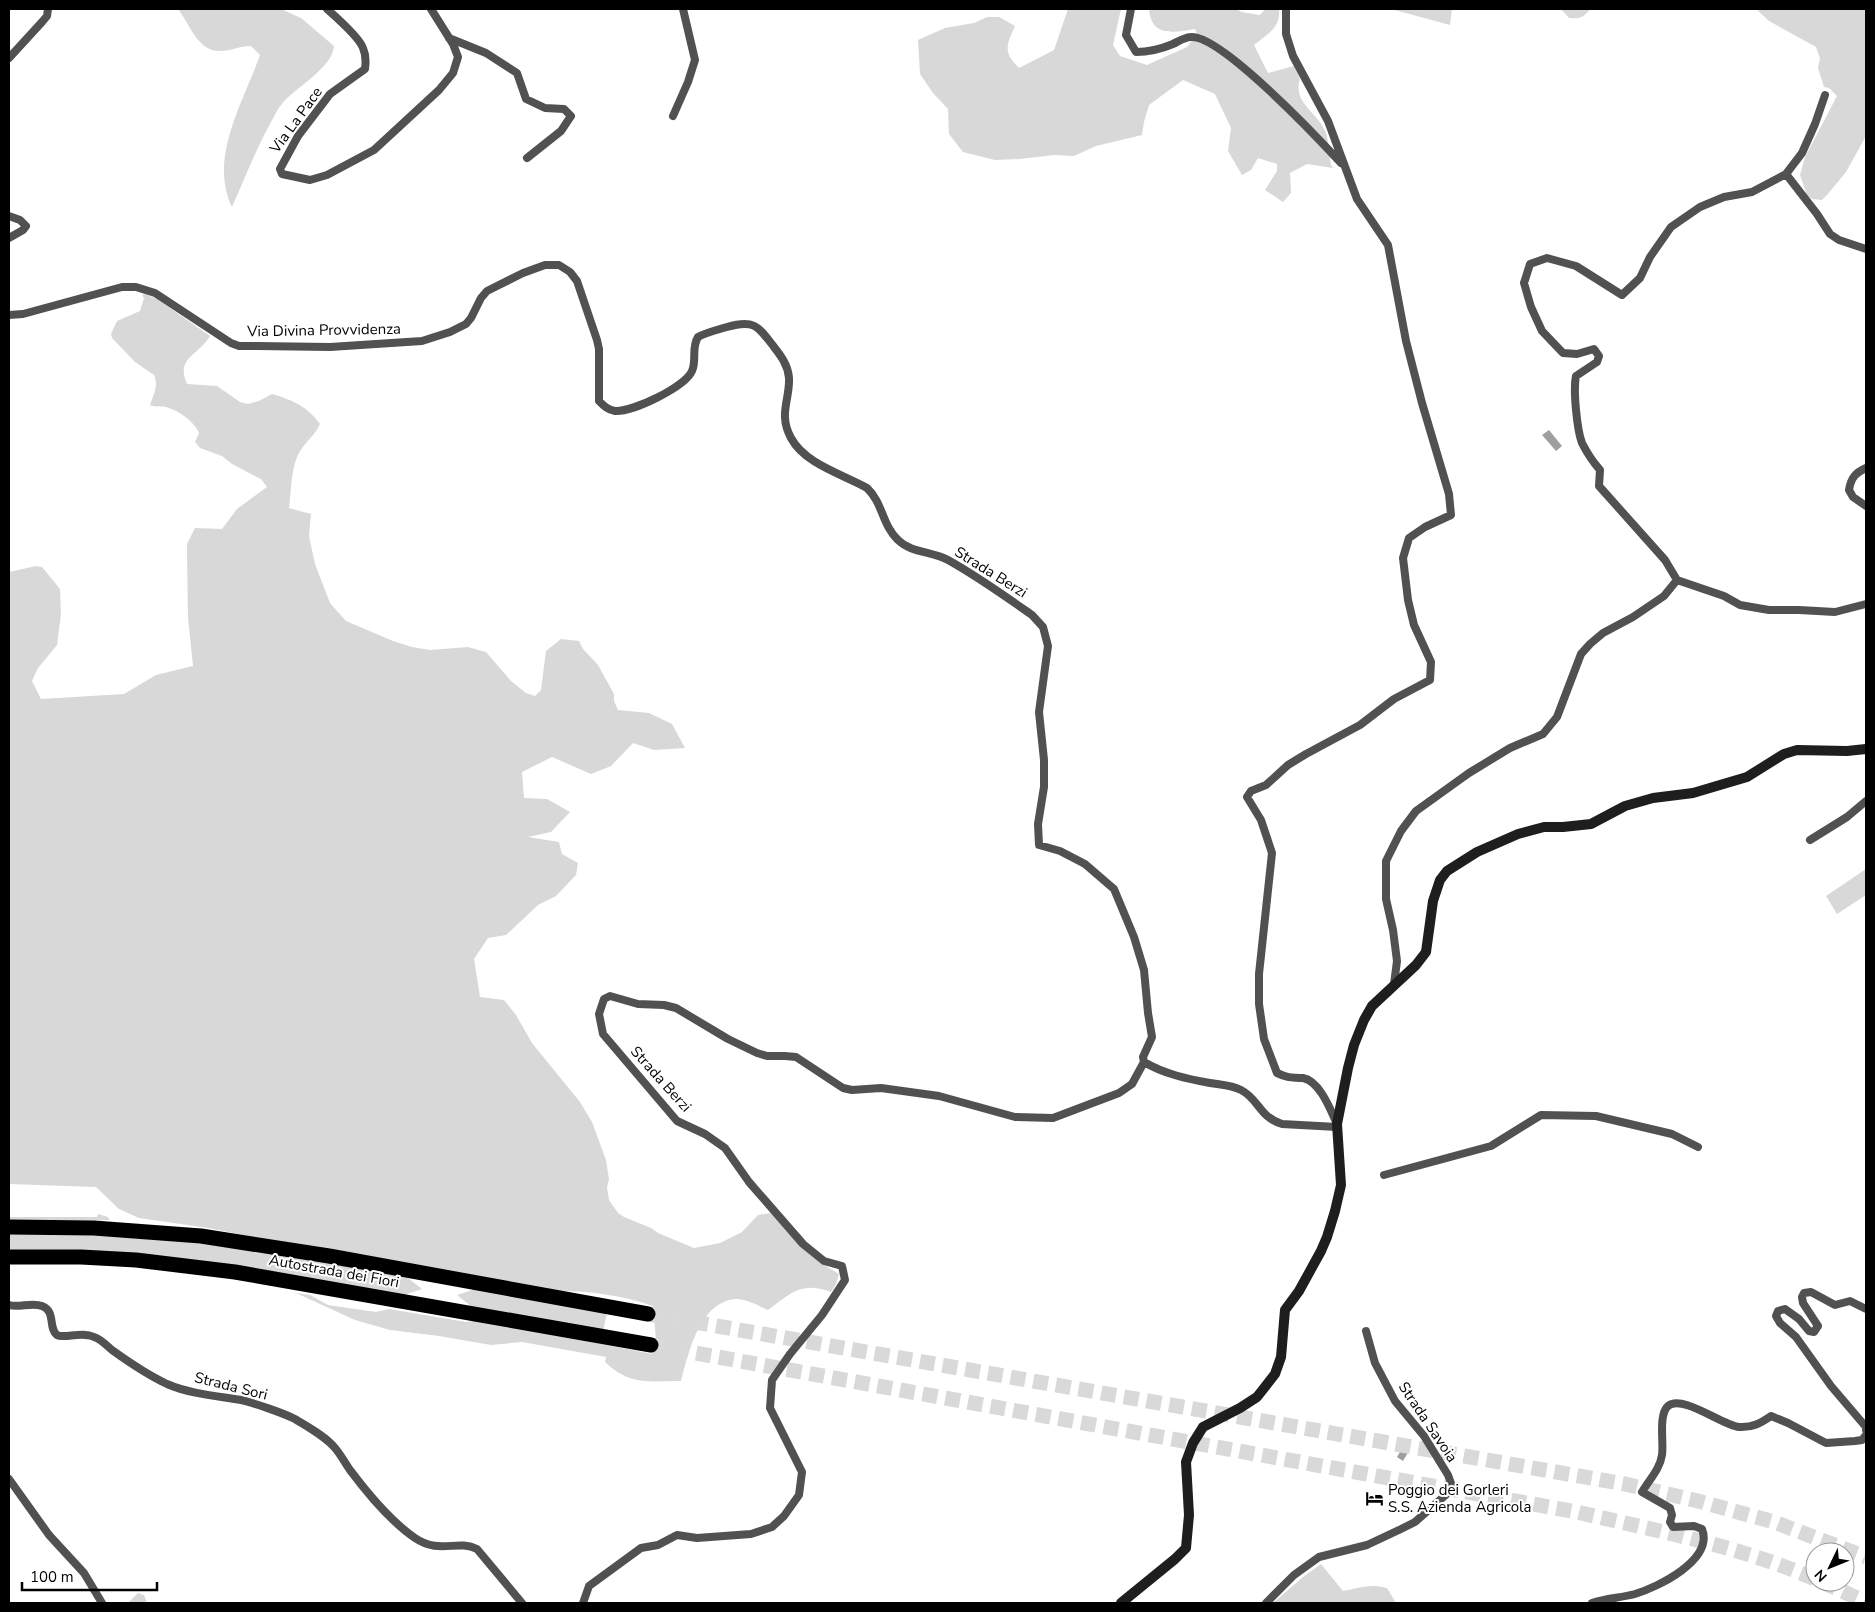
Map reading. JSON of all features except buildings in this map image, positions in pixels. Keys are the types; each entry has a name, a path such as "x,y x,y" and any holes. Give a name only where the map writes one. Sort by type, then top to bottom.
{"highway":[{"name":"Autostrada dei Fiori","path":"9,1227 94,1228 200,1236 338,1258 648,1314"},
{"name":"Autostrada dei Fiori","path":"9,1257 81,1257 136,1260 208,1268 651,1345"}],"main road":[{"path":"1121,1603 1176,1559 1186,1548 1189,1516 1186,1462 1193,1443 1203,1428 1256,1397 1275,1374 1281,1357 1285,1310 1299,1291 1321,1251 1335,1211 1341,1185 1337,1126 1348,1068 1364,1020 1372,1006 1416,965 1426,952 1433,900 1440,880 1447,871 1497,842 1544,827 1591,824 1624,806 1653,798 1693,793 1747,777 1784,754 1797,750 1847,751 1866,749"}],"street":[{"path":"9,58 47,16 48,9"},
{"name":"Via La Pace","path":"327,9 339,19 363,47 366,59 365,68 330,94 298,136 280,169 282,174 289,177 310,180 319,178 374,150 439,90 453,73 458,57 431,9"},
{"path":"673,116 688,82 695,60 683,9"},
{"path":"1131,9 1126,35 1136,52 1148,52 1163,48 1190,37 1200,38 1211,43 1252,75 1296,115 1343,165"},
{"path":"1286,9 1286,34 1293,56 1328,121 1357,199 1388,245 1406,341 1422,403 1450,494 1451,515 1425,527 1409,538 1403,558 1408,600 1414,626 1431,662 1430,680 1394,699 1360,725 1288,765 1266,785 1251,791 1247,797 1260,820 1272,853 1259,974 1259,1004 1264,1040 1277,1073 1289,1079 1305,1078 1314,1083 1337,1126"},
{"path":"449,38 486,52 517,73 526,99 545,108 564,109 570,116 562,131 527,158"},
{"path":"1825,95 1802,153 1786,174 1752,192 1724,197 1700,207 1671,228 1650,257 1640,278 1622,294 1576,266 1547,258 1530,264 1524,283 1542,331 1563,353 1577,354 1594,349 1599,356 1597,362 1576,376 1574,386 1581,442 1592,461 1600,470 1599,486 1665,560 1677,580 1724,596 1740,605 1769,610 1835,612 1866,604"},
{"path":"1786,174 1826,225 1830,234 1839,240 1866,249"},
{"path":"9,216 20,220 26,226 23,230 9,238"},
{"name":"Via Divina Provvidenza","path":"9,315 23,314 122,287 136,287 154,293 225,340 239,346 330,346 407,343 438,336 459,328 471,318 481,298 487,291 523,273 553,264 564,267 570,272"},
{"name":"Strada Berzi","path":"570,272 576,281 597,340 599,349 599,401 604,406 614,410 630,409 660,396 684,379 692,370 694,348 698,337 742,322 756,326 783,358 787,367 789,383 785,401 785,420 791,439 798,447 816,462 867,488 881,507 892,534 904,545 947,559 1004,595 1038,620 1046,636 1048,646 1039,712 1044,760 1044,787 1038,824 1039,845 1060,851 1085,864 1114,889 1134,937 1144,970 1152,1037 1143,1057 1144,1062 1132,1084 1120,1092 1053,1118 1015,1116 939,1096 881,1088 852,1090 843,1088 796,1057 767,1056 757,1053 728,1039 676,1008 664,1005 638,1004 610,996 604,999 599,1014 604,1034 677,1121 705,1134 725,1148 748,1182 803,1244 824,1261 842,1266 845,1280 822,1315 790,1354 772,1380 770,1408 802,1472 799,1495 784,1516 772,1527 751,1534 697,1538 677,1535 658,1545 641,1548 589,1586 583,1603"},
{"path":"1866,468 1856,473 1848,490 1853,497 1866,506"},
{"path":"1394,984 1397,961 1394,930 1386,899 1386,861 1401,831 1416,811 1469,773 1510,748 1543,734 1557,717 1581,654 1602,634 1633,617 1664,596 1677,580"},
{"path":"1810,840 1847,817 1866,801"},
{"path":"1144,1062 1167,1073 1232,1086 1250,1097 1264,1115 1275,1122 1282,1124 1337,1126"},
{"path":"1384,1174 1490,1146 1541,1115 1596,1116 1672,1134 1698,1147"},
{"path":"1866,1309 1850,1301 1834,1305 1811,1292 1804,1292 1802,1297 1804,1303 1818,1326 1814,1332 1809,1331 1799,1319 1785,1309 1778,1311 1776,1316 1780,1323 1796,1337 1831,1386 1866,1427 1866,1430"},
{"name":"Strada Sori","path":"9,1305 43,1306 49,1311 53,1329 57,1334 64,1336 81,1333 95,1337 139,1369 169,1384 204,1394 244,1401 293,1418 323,1437 334,1447 376,1501 404,1530 416,1539 432,1546 444,1548 470,1545 477,1549 522,1603"},
{"name":"Strada Savoia","path":"1266,1603 1294,1575 1319,1557 1368,1545 1401,1529 1414,1522 1449,1492 1452,1486 1448,1475 1424,1436 1395,1401 1375,1363 1366,1331"},
{"path":"1592,1603 1641,1592 1682,1571 1695,1558 1704,1541 1702,1529 1694,1526 1673,1527 1670,1522 1672,1515 1670,1508 1642,1492 1658,1467 1662,1456 1663,1418 1665,1410 1670,1404 1677,1402 1737,1427 1758,1425 1771,1416 1826,1443 1862,1440 1866,1435"},
{"path":"9,1480 50,1535 84,1573 102,1603"}],"shaded area":[{"path":"178,9 281,9 301,18 334,46 332,54 320,70 287,98 278,109 260,143 232,207 226,188 224,169 226,150 238,110 260,55 251,46 220,51 206,47 195,36"},
{"path":"1068,9 1121,9 1113,45 1120,56 1147,65 1187,47 1197,34 1195,29 1172,32 1159,29 1154,25 1149,9 1235,9 1260,15 1265,9 1279,9 1278,21 1275,26 1254,45 1268,73 1294,66 1300,79 1298,87 1300,95 1326,133 1333,168 1307,164 1290,173 1291,193 1283,202 1265,190 1277,171 1277,164 1258,158 1251,170 1242,175 1228,151 1231,128 1215,94 1183,80 1149,105 1142,135 1096,146 1074,156 1054,155 995,160 963,152 949,134 948,109 933,93 920,74 918,40 945,28 974,23 987,17 999,17 1015,26 1008,44 1008,53 1019,68 1054,50"},
{"path":"1391,9 1452,9 1450,25"},
{"path":"1561,9 1590,9 1581,17 1569,18"},
{"path":"1756,9 1866,9 1866,136 1846,172 1822,200 1812,199 1807,195 1800,175 1805,157 1837,96 1829,88 1824,87 1818,68 1820,58 1816,47 1769,21"},
{"path":"145,294 157,299 210,336 186,362 184,375 187,384 217,386 240,402 248,404 272,394 279,396 305,408 320,424 297,457 292,476 289,508 311,514 309,536 315,564 330,603 346,621 412,647 430,650 468,647 486,652 511,681 526,693 535,696 541,690 546,651 561,639 579,641 583,649 598,665 614,694 614,701 618,710 649,713 672,724 685,748 654,750 633,743 611,766 591,774 552,757 522,772 524,798 547,799 570,812 551,832 528,837 559,842 562,854 578,863 576,875 556,896 538,905 506,935 488,938 474,959 480,997 504,1000 516,1015 532,1043 580,1102 592,1122 606,1160 609,1179 607,1187 609,1200 618,1213 694,1248 720,1243 742,1232 758,1215 771,1213 803,1248 821,1263 839,1274 831,1292 812,1288 797,1290 768,1310 744,1300 735,1299 723,1302 704,1319 692,1343 681,1381 632,1379 614,1370 605,1362 606,1357 522,1342 491,1345 390,1330 355,1320 296,1293 310,1295 328,1305 376,1312 389,1309 466,1322 480,1320 652,1354 656,1339 653,1306 641,1302 605,1294 557,1291 208,1228 139,1218 119,1209 96,1187 9,1184 9,572 36,566 42,567 60,589 61,614 57,645 38,668 32,681 41,699 124,694 156,675 193,666 188,618 187,544 195,528 222,529 237,509 267,487 261,479 232,464 222,456 200,448 195,442 199,433 194,424 185,417 166,407 150,405 156,387 154,375 135,362 112,338 111,334 117,321 140,311 144,298 142,295"},
{"path":"1549,430 1562,446 1556,451 1542,435"},
{"path":"1866,869 1866,895 1837,914 1826,896"},
{"path":"98,1214 108,1217 110,1220 9,1221 9,1217 97,1217"},
{"path":"9,1234 81,1234 177,1240 292,1256 408,1278 422,1289 404,1295 9,1252"},
{"path":"475,1289 607,1312 603,1332 472,1307 457,1295"},
{"path":"1404,1445 1410,1449 1403,1461 1397,1457"},
{"path":"1321,1564 1343,1591 1365,1586 1387,1588 1396,1603 1273,1603"},
{"path":"138,1593 144,1595 147,1603 128,1603"}],"tunnel":[{"path":"648,1314 1625,1484 1698,1501 1774,1522 1866,1557"},
{"path":"651,1345 1577,1512 1728,1548 1805,1575"},
{"path":"1844,1592 1866,1602"}],"place":[{"name":"Poggio dei Gorleri S.S. Azienda Agricola","path":"1374,1499"}]}
